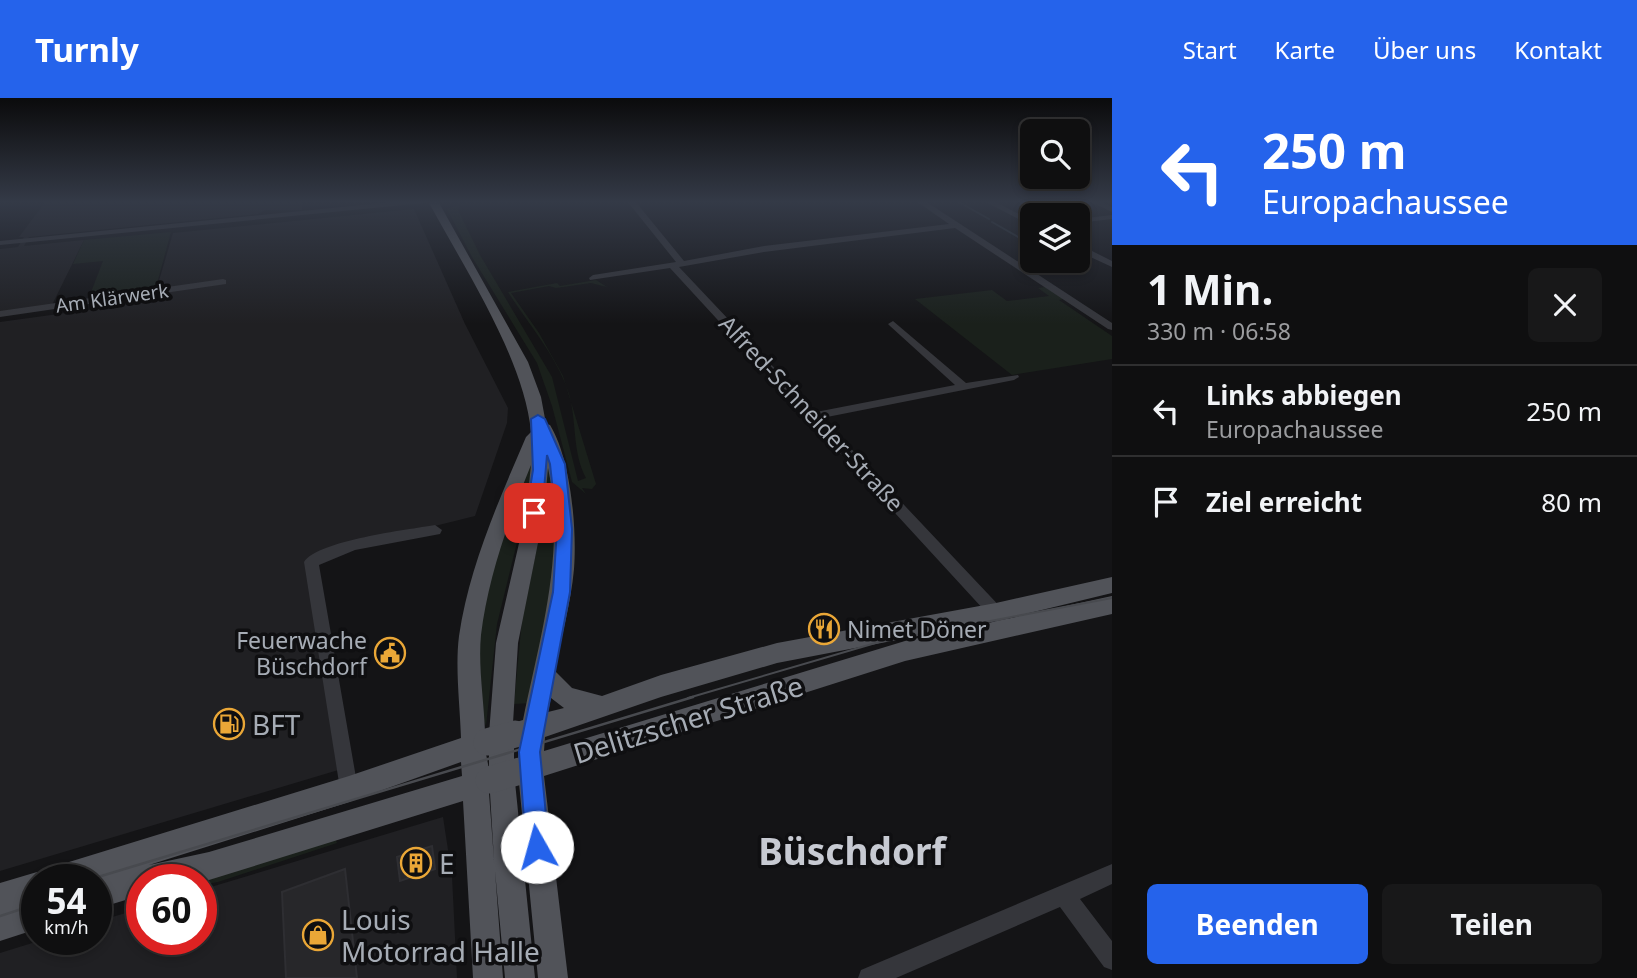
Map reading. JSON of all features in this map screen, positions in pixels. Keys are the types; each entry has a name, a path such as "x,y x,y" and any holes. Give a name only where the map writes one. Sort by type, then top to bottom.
{"main road":[{"path":"455,242 517,356 531,389 538,419 558,464 565,529 561,592 545,676 524,731 525,769 553,978"},
{"path":"488,978 480,744 470,662 472,623 504,509 531,450 538,419"},
{"path":"520,978 503,798 502,708 508,632 538,489 538,419"},
{"name":"Delitzscher Straße","path":"215,864 1004,621 1108,596"},
{"name":"Delitzscher Straße","path":"108,864 349,789 480,744 604,708 661,686 777,653 1004,621"},
{"path":"545,676 565,697 604,708"},
{"path":"0,897 21,891"},
{"path":"0,926 21,919"}],"street":[{"name":"Alfred-Schneider-Straße","path":"661,242 677,265 1004,621"},
{"path":"593,278 820,242"},
{"path":"984,242 1112,327"},
{"path":"1090,253 1112,264"},
{"name":"Am Klärwerk","path":"0,314 223,282"},
{"path":"893,324 964,387"},
{"path":"816,416 1014,377"},
{"path":"349,789 311,562 324,554 349,547 435,530"},
{"path":"869,978 1112,874"},
{"path":"1064,895 1112,959"}],"shaded area":[{"path":"21,242 26,242 24,246 83,242 52,305 0,313 0,249 18,247"},
{"path":"83,242 168,242 155,291 88,300 103,261 73,264"},
{"path":"170,242 429,242 465,324 508,408 507,423 475,516 310,557 345,768 0,871 0,322 153,301"},
{"path":"464,242 474,242 552,377 578,481 586,478 579,458 571,401 596,484 592,489 582,488 586,494 572,482 552,406 537,363"},
{"path":"596,280 607,287 591,283 556,288 549,286 511,293 539,333 563,376 566,387 550,354 508,292 557,283 560,286"},
{"path":"1046,287 1064,299 1059,300 1112,336 1112,359 1012,375 915,299 992,290 1007,301 1049,296 1038,288"},
{"path":"547,447 560,538 532,703 514,704 522,619 542,524"},
{"path":"533,453 525,522 522,522 497,624 486,726 482,715 478,624 505,522"},
{"path":"443,817 452,876 457,978 0,978 0,953 21,946 21,955 112,955 112,917 126,913 126,955 217,955 217,885"},
{"path":"335,839 337,843 217,882 217,875"}],"building":[{"name":"E","path":"432,846 435,869 400,881 397,857"},
{"name":"Louis Motorrad Halle","path":"345,869 357,978 286,978 282,892"}],"tram line":[{"path":"688,698 879,642 1112,598"},
{"path":"112,873 693,697"},
{"path":"0,916 21,909"}],"place":[{"name":"Nimet Döner","path":"824,629"},
{"name":"Feuerwache Büschdorf","path":"390,653"},
{"name":"BFT","path":"229,724"},
{"name":"E","path":"416,863"},
{"name":"Louis Motorrad Halle","path":"318,935"}],"district":[{"name":"Büschdorf","path":"852,850"}],"route":[{"path":"534,513 540,470 538,419 552,445 558,464 565,529 561,592 530,752 537,847"}]}
